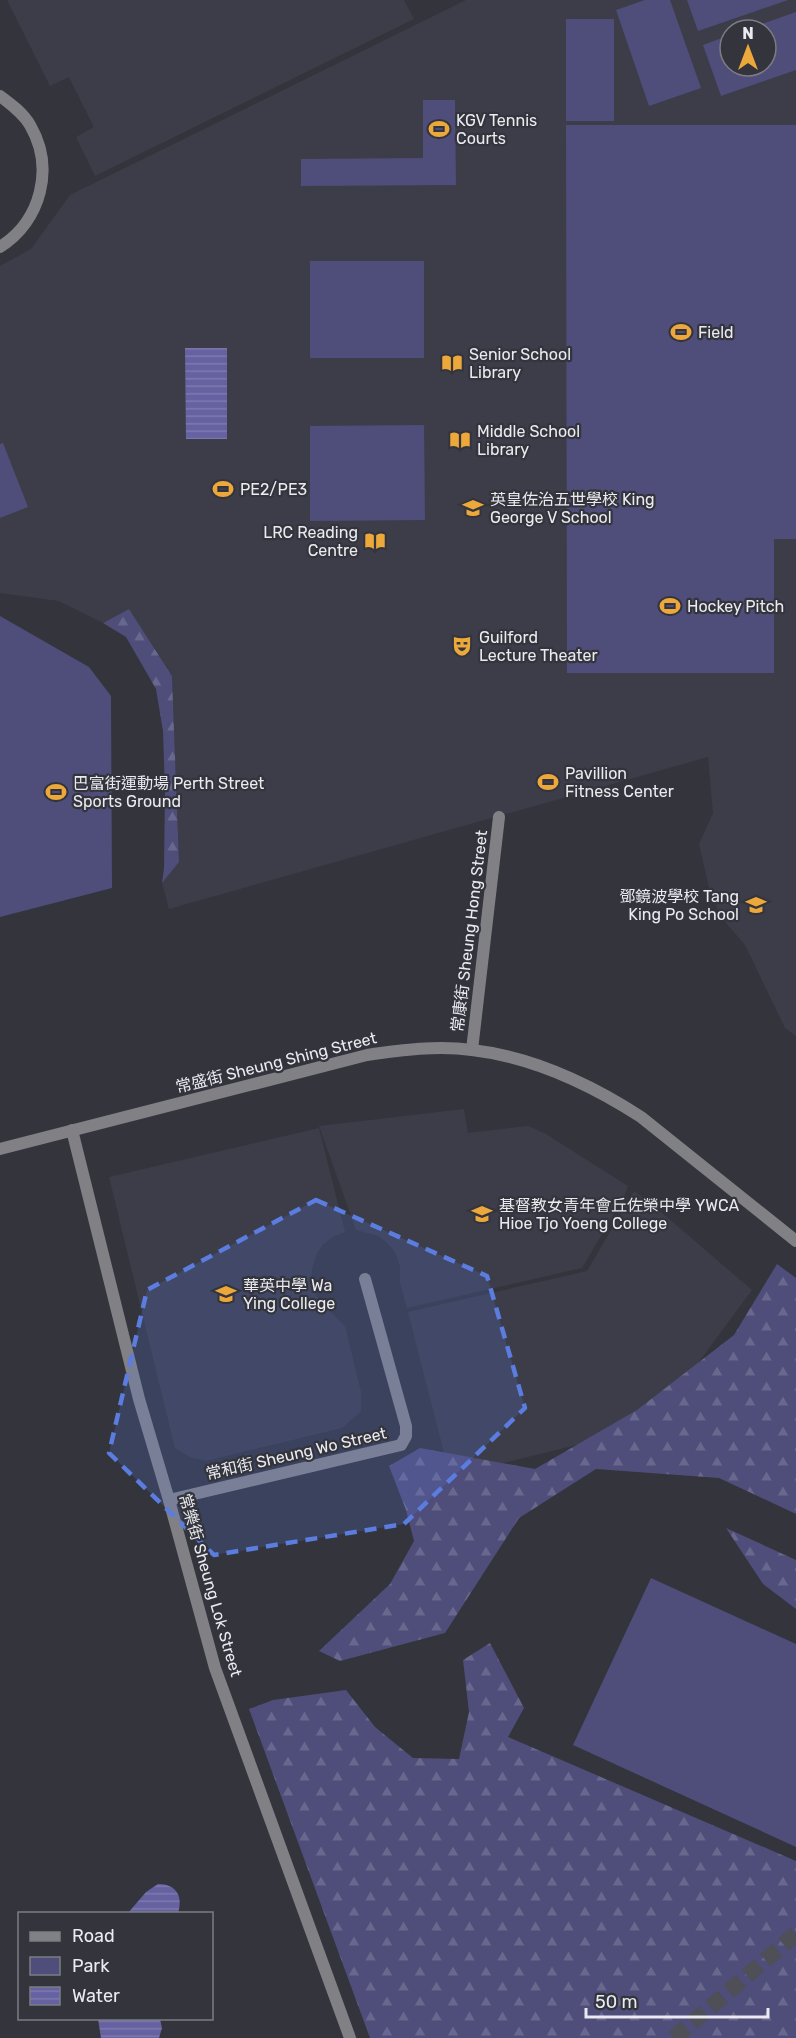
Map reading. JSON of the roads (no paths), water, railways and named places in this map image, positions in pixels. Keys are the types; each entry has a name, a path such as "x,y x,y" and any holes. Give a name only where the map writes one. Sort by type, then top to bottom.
{"street":[{"path":"0,96 15,107 29,123 39,142 43,163 42,184 37,205 26,224 12,240 0,247"},
{"name":"常康街 Sheung Hong Street","path":"471,1050 499,817"},
{"name":"常盛街 Sheung Shing Street","path":"0,1149 367,1055 415,1050 471,1050 504,1056 555,1071 614,1099 641,1117 796,1241"},
{"name":"常樂街 Sheung Lok Street","path":"72,1130 139,1399 170,1500 215,1668 350,2038"},
{"name":"常和街 Sheung Wo Street","path":"170,1500 401,1445 406,1436 406,1426 365,1279"}],"water":[{"path":"185,348 227,348 227,439 186,439"},
{"path":"158,1884 170,1886 179,1897 178,1912 129,1912 146,1892"},
{"path":"98,2020 160,2020 162,2028 159,2038 101,2038"}],"tunnel":[{"path":"674,2038 796,1934"}],"place":[{"name":"KGV Tennis Courts","path":"439,129"},
{"name":"Field","path":"681,332"},
{"name":"Senior School Library","path":"452,363"},
{"name":"Middle School Library","path":"460,440"},
{"name":"PE2/PE3","path":"223,489"},
{"name":"英皇佐治五世學校 King George V School","path":"473,508"},
{"name":"LRC Reading Centre","path":"375,541"},
{"name":"Hockey Pitch","path":"670,606"},
{"name":"Guilford Lecture Theater","path":"462,646"},
{"name":"Pavillion Fitness Center","path":"548,782"},
{"name":"巴富街運動場 Perth Street Sports Ground","path":"56,792"},
{"name":"鄧鏡波學校 Tang King Po School","path":"756,905"},
{"name":"基督教女青年會丘佐榮中學 YWCA Hioe Tjo Yoeng College","path":"482,1214"},
{"name":"華英中學 Wa Ying College","path":"226,1294"}]}
